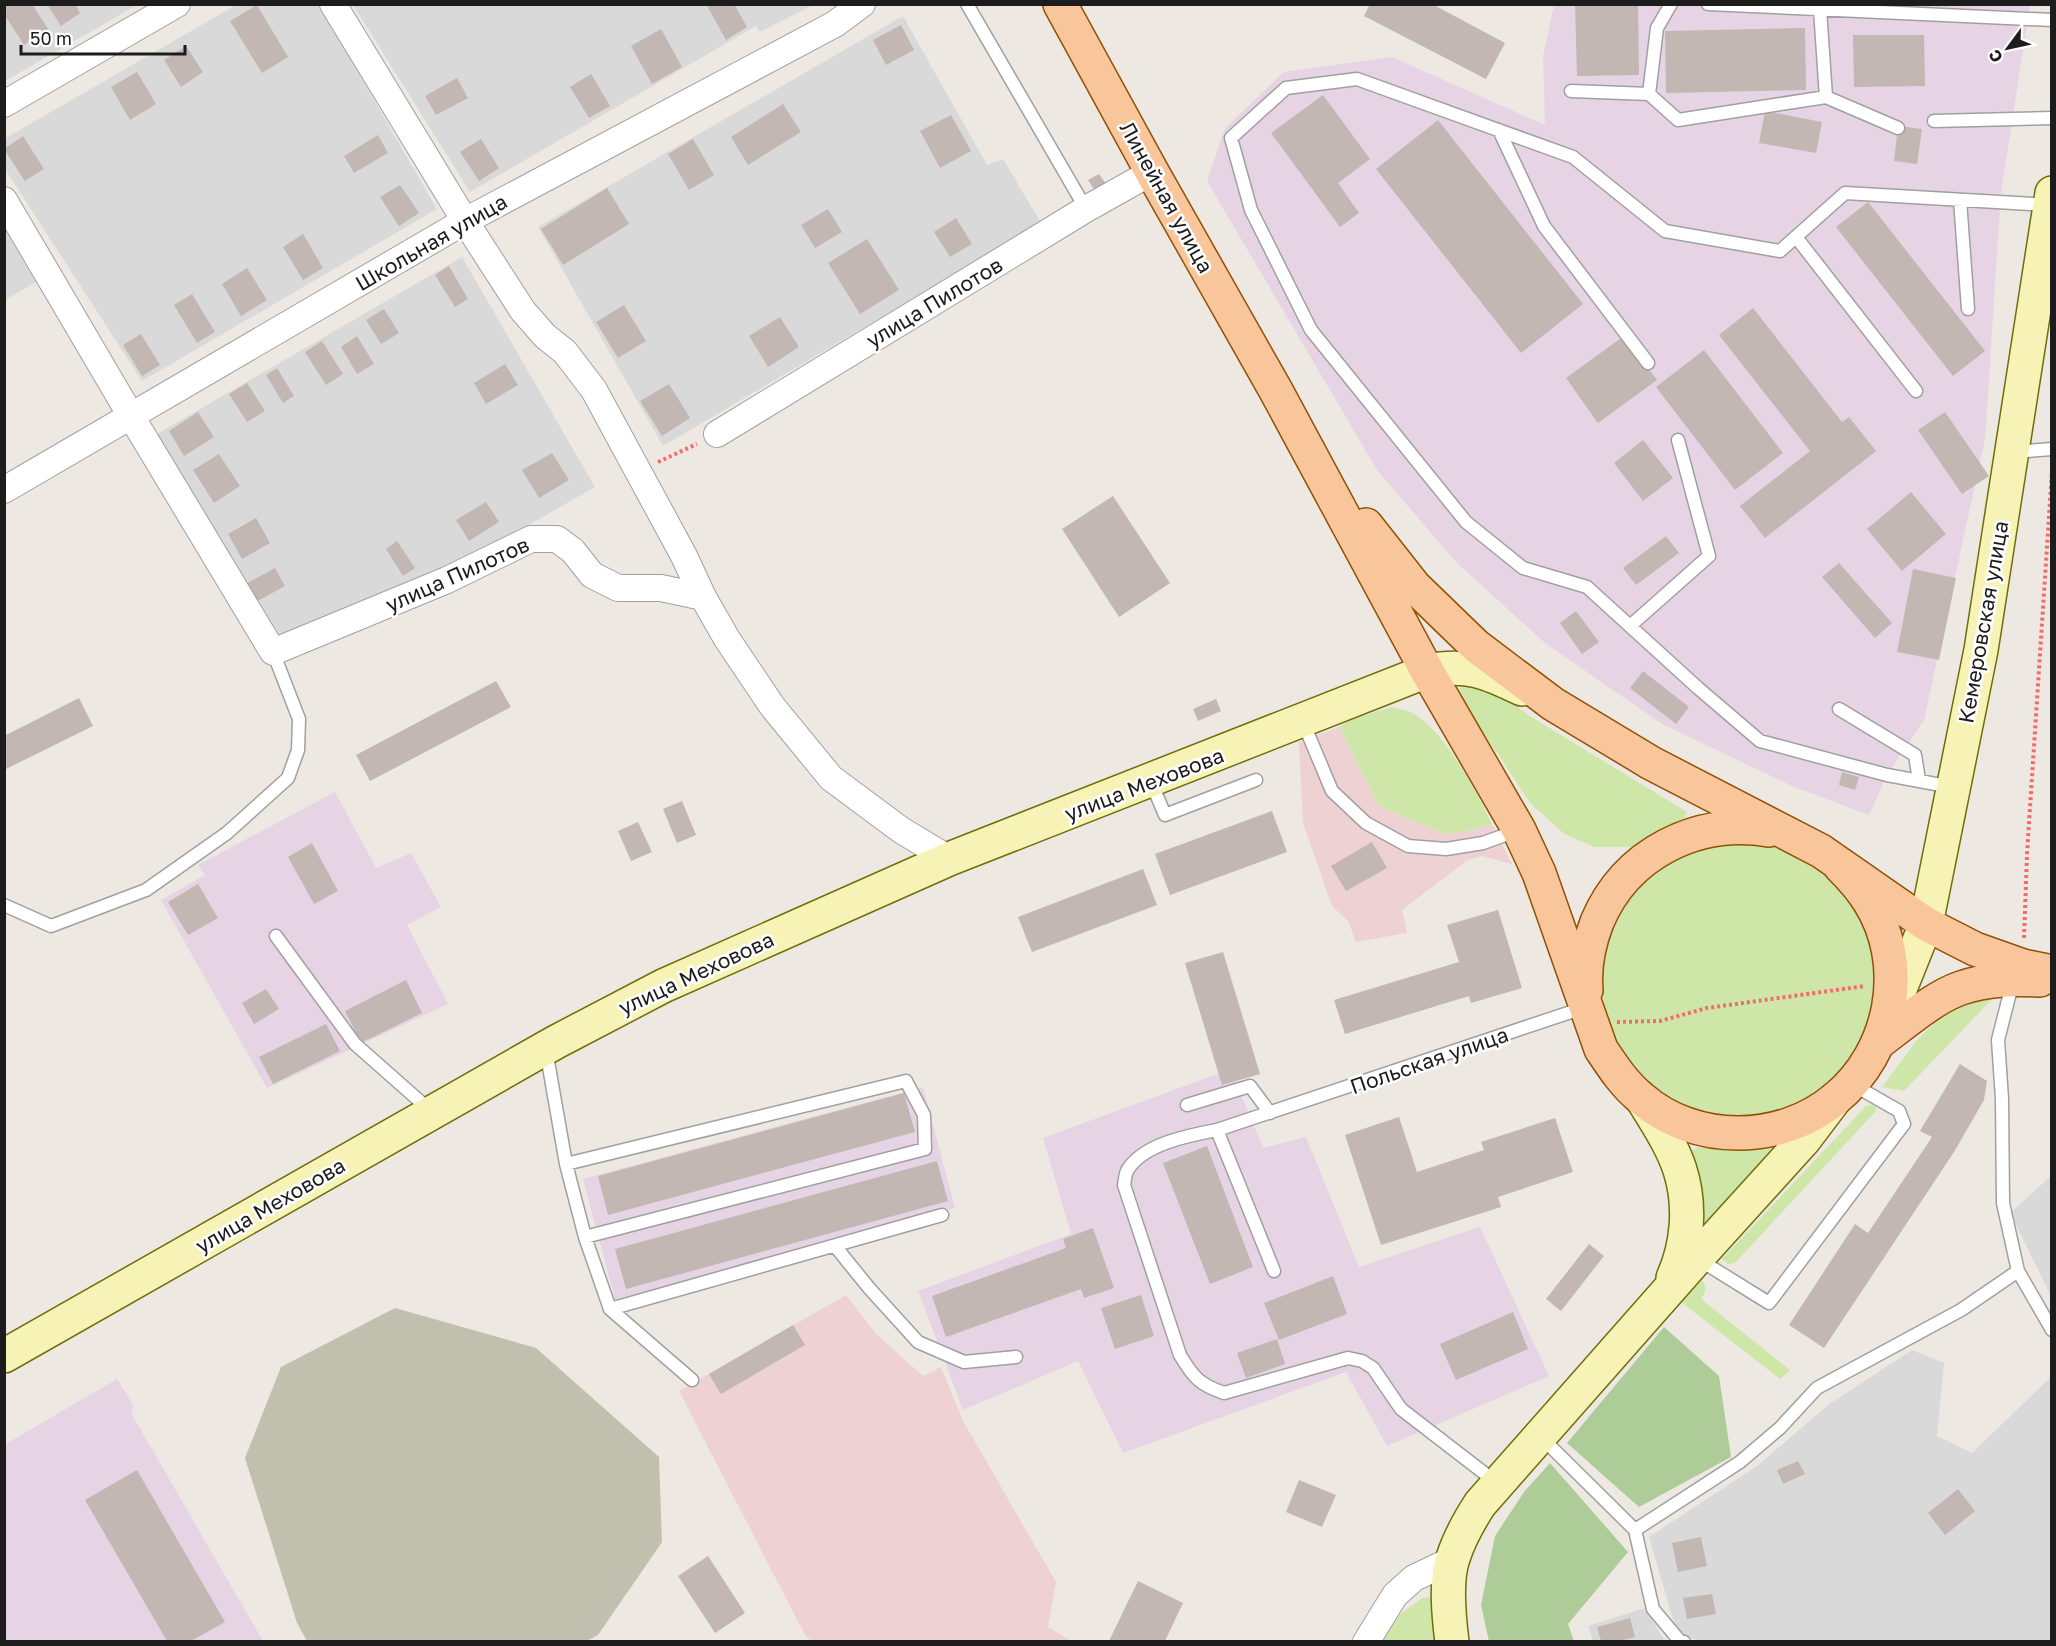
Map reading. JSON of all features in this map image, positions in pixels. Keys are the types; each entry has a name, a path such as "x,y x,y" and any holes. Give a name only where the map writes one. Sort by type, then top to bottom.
{"main road":[{"name":"Линейная улица","path":"1060,4 1275,389"},
{"name":"Кемеровская улица","path":"1879,1042 1926,924 1981,650 2051,199"},
{"path":"1275,389 1427,671 1519,830 1539,873 1593,1028 1607,1058 1627,1085 1662,1113 1683,1123 1705,1130 1728,1133 1773,1130 1795,1123 1816,1113 1843,1091"},
{"path":"1275,389 1363,520 1414,586 1476,646 1554,704 1651,763 1821,851 1926,924 1975,949 2035,974"},
{"name":"улица Меховова","path":"4,1356 546,1048 663,986 949,859 1303,722 1427,671 1448,667 1469,668 1490,674 1554,704"},
{"path":"1587,1006 1585,985 1587,959 1602,910 1616,888 1633,869 1653,853 1675,840 1700,832 1725,828 1759,829 1800,840"},
{"path":"1452,1641 1449,1593 1452,1560 1464,1529 1480,1504 1668,1290 1804,1140 1867,1064 1879,1042 1887,1018 1891,993 1888,946 1881,924 1870,902 1857,883 1840,866"},
{"path":"1879,1042 1927,1007 1959,988 1985,981 2035,974"},
{"path":"1643,1100 1670,1148 1679,1168 1685,1193 1686,1229 1681,1260 1668,1290"}],"street":[{"path":"4,104 177,4"},
{"path":"333,4 465,221 523,311 545,336 565,352 594,390 684,556 703,597 727,639 772,706 831,778 901,830 949,859"},
{"name":"Школьная улица","path":"4,490 465,221 835,24 862,4"},
{"name":"улица Пилотов","path":"717,434 1152,172"},
{"path":"4,200 273,652"},
{"name":"улица Пилотов","path":"273,652 447,580 531,539 557,539 573,551 592,574 618,588 661,588 703,597"},
{"path":"1366,1641 1395,1595 1414,1578 1452,1560"}],"lane":[{"path":"967,4 1086,210"},
{"path":"1648,94 1657,28 1671,4"},
{"path":"1708,4 2052,20"},
{"path":"1821,9 1826,97"},
{"path":"1953,787 1887,775 1760,741 1587,587 1523,568 1466,522 1311,330 1251,210 1231,138 1286,88 1357,79 1573,157 1665,231 1780,251 1845,194 1960,200 2051,199"},
{"path":"1571,91 1648,94 1678,120 1826,97 1898,128"},
{"path":"1934,121 2052,118"},
{"path":"1499,130 1544,226 1648,363"},
{"path":"1960,200 1968,309"},
{"path":"1796,237 1916,391"},
{"path":"1630,626 1709,556 1678,440"},
{"path":"2012,452 2052,449"},
{"path":"4,905 51,926 146,890 227,833 288,778 298,750 299,719 273,652"},
{"path":"1839,709 1916,755 1919,780"},
{"path":"1303,722 1332,791 1366,823 1408,846 1446,849 1483,843 1519,830"},
{"path":"1150,781 1165,815 1256,780"},
{"path":"276,936 355,1044 433,1113"},
{"path":"2035,974 1998,1040 2002,1099 2003,1203 2018,1271 2043,1319 2052,1330"},
{"name":"Польская улица","path":"1497,1483 1401,1409 1372,1368 1362,1360 1348,1358 1224,1393 1207,1387 1192,1375 1180,1355 1124,1185 1127,1172 1137,1160 1156,1147 1270,1113 1587,1006"},
{"path":"546,1048 566,1164 585,1237 610,1309 693,1380"},
{"path":"566,1164 906,1080 924,1115 925,1149 585,1237"},
{"path":"1187,1105 1250,1086 1270,1113"},
{"path":"1697,1258 1769,1302 1904,1124 1899,1111 1843,1091"},
{"path":"1217,1130 1274,1271"},
{"path":"610,1309 942,1215"},
{"path":"835,1246 868,1288 918,1342 964,1362 1016,1357"},
{"path":"1635,1530 1740,1462 1780,1428 1817,1388 1961,1310 2018,1271"},
{"path":"1539,1435 1635,1530 1653,1609 1679,1640 1684,1641"}],"path":[{"path":"639,471 717,434"},
{"path":"2035,974 2027,854 2052,470"},
{"path":"1587,1006 1602,1022 1660,1021 1707,1008 1868,986 1891,993"}],"shaded area":[{"path":"5,5 137,5 5,81"},
{"path":"236,5 319,5 437,209 142,381 5,169 4,139"},
{"path":"353,5 813,5 760,32 756,26 470,192"},
{"path":"1554,5 2030,5 2001,193 1985,439 1924,720 1887,775 1869,815 1792,786 1662,724 1545,643 1456,562 1377,470 1207,181 1225,128 1284,72 1392,57 1545,125 1543,56"},
{"path":"903,16 987,165 1003,159 1041,223 663,446 538,227"},
{"path":"4,228 36,282 5,300 4,300"},
{"path":"462,257 595,487 426,584 351,613 279,634 157,434"},
{"path":"1339,727 1379,806 1442,833 1459,833 1492,824 1512,864 1482,856 1468,860 1402,910 1407,933 1356,942 1348,921 1332,906 1303,823 1299,742"},
{"path":"335,792 376,868 411,853 441,907 407,925 448,1004 267,1088 161,900 205,875 198,865"},
{"path":"1231,1069 1263,1148 1306,1137 1359,1267 1480,1227 1549,1376 1387,1446 1346,1372 1123,1453 1078,1361 963,1410 918,1291 1071,1234 1043,1138"},
{"path":"923,1087 955,1208 835,1246 615,1299 583,1179"},
{"path":"2051,1176 2051,1296 2010,1213"},
{"path":"846,1295 877,1335 923,1376 941,1367 963,1421 1056,1582 1048,1627 1071,1641 811,1641 804,1633 679,1391"},
{"path":"395,1308 536,1348 659,1457 662,1542 598,1635 585,1642 307,1641 297,1623 245,1458 281,1367"},
{"path":"1912,1350 1944,1363 1937,1436 1972,1453 2051,1377 2051,1641 1699,1641 1677,1633 1649,1537 1757,1466 1828,1405"},
{"path":"117,1379 133,1405 131,1413 263,1641 5,1641 4,1445"},
{"path":"1645,1608 1665,1641 1593,1641 1588,1626"}],"green space":[{"path":"1471,682 1490,685 1528,715 1687,812 1680,825 1663,836 1633,847 1594,847 1563,833 1530,803 1461,703 1457,690"},
{"path":"1392,707 1406,710 1422,719 1446,745 1478,796 1492,824 1459,833 1442,833 1379,806 1339,727 1352,719"},
{"path":"1739,843 1766,846 1791,853 1815,866 1836,883 1853,904 1866,928 1873,953 1876,980 1873,1007 1866,1032 1853,1056 1836,1077 1815,1094 1791,1107 1766,1114 1739,1117 1712,1114 1687,1107 1663,1094 1642,1077 1625,1056 1612,1032 1605,1007 1602,980 1605,953 1612,928 1625,904 1642,883 1663,866 1687,853 1712,846"},
{"path":"1997,994 1904,1091 1882,1087 1917,1040 1953,1005"},
{"path":"1873,1104 1876,1108 1875,1112 1735,1263 1728,1264 1722,1259 1866,1106"},
{"path":"1766,1145 1773,1147 1771,1157 1701,1231 1690,1151 1699,1147"},
{"path":"1699,1281 1703,1281 1705,1287 1701,1299 1790,1370 1780,1379 1681,1302"},
{"path":"1664,1327 1719,1376 1731,1457 1639,1507 1567,1443"},
{"path":"1550,1463 1628,1552 1568,1624 1574,1641 1489,1641 1481,1605 1495,1536 1524,1492"},
{"path":"1436,1597 1439,1641 1379,1642 1398,1616 1422,1598"}],"building":[{"path":"9,4 32,4 48,29 24,45 4,14 4,7"},
{"path":"47,4 75,4 80,13 61,26"},
{"path":"734,4 747,27 726,40 707,6"},
{"path":"1370,4 1432,4 1505,43 1486,79 1364,16"},
{"path":"1575,4 1638,4 1639,75 1577,76"},
{"path":"257,5 288,57 262,73 230,21"},
{"path":"901,25 914,50 886,65 873,40"},
{"path":"1805,28 1806,90 1666,93 1665,31"},
{"path":"661,29 682,67 652,84 631,46"},
{"path":"1853,35 1924,35 1925,86 1854,87"},
{"path":"186,46 203,72 181,87 164,60"},
{"path":"137,72 156,104 130,120 111,87"},
{"path":"591,74 610,106 589,118 570,87"},
{"path":"457,78 468,98 436,115 425,96"},
{"path":"1323,95 1370,159 1338,183 1359,213 1340,227 1271,133"},
{"path":"783,104 801,132 748,165 731,137"},
{"path":"1765,111 1822,122 1816,153 1759,143"},
{"path":"951,115 971,151 940,168 920,131"},
{"path":"1438,120 1583,304 1521,353 1376,169"},
{"path":"1898,126 1922,129 1917,164 1894,161"},
{"path":"378,135 388,153 354,173 344,156"},
{"path":"23,136 44,169 25,181 4,149"},
{"path":"481,139 499,168 479,181 460,152"},
{"path":"693,139 714,175 689,190 668,154"},
{"path":"1099,174 1110,190 1099,197 1088,180"},
{"path":"400,185 419,213 399,226 380,197"},
{"path":"607,188 629,224 563,265 541,229"},
{"path":"1868,202 1985,351 1953,376 1836,227"},
{"path":"828,209 842,232 815,248 801,225"},
{"path":"956,218 972,244 950,257 934,232"},
{"path":"303,234 323,268 303,280 283,247"},
{"path":"867,239 899,290 860,314 828,263"},
{"path":"449,266 468,299 455,307 435,275"},
{"path":"247,268 267,300 241,316 222,284"},
{"path":"192,294 215,332 197,343 174,305"},
{"path":"624,305 646,341 618,358 596,322"},
{"path":"1753,308 1842,422 1849,417 1876,451 1765,538 1740,506 1810,451 1719,335"},
{"path":"384,309 399,333 381,344 366,320"},
{"path":"780,317 799,347 768,367 749,336"},
{"path":"141,334 160,365 142,376 123,345"},
{"path":"357,336 374,364 357,374 341,347"},
{"path":"1624,336 1657,380 1598,423 1566,378"},
{"path":"322,341 343,374 326,385 305,352"},
{"path":"1704,350 1783,453 1735,490 1656,387"},
{"path":"505,364 518,385 486,404 474,383"},
{"path":"277,368 294,396 283,403 266,375"},
{"path":"247,383 265,411 247,422 229,394"},
{"path":"669,384 690,418 662,436 640,401"},
{"path":"198,412 214,437 184,456 169,431"},
{"path":"1945,412 1989,476 1962,494 1918,430"},
{"path":"1643,440 1673,478 1643,501 1614,463"},
{"path":"552,453 569,480 539,498 522,470"},
{"path":"219,454 240,486 214,503 193,470"},
{"path":"1911,492 1946,534 1902,571 1867,529"},
{"path":"1113,496 1170,583 1119,617 1062,529"},
{"path":"486,502 499,522 469,541 456,520"},
{"path":"256,518 270,543 242,559 228,534"},
{"path":"1666,536 1679,553 1636,585 1623,568"},
{"path":"397,541 415,568 403,576 386,549"},
{"path":"1839,563 1892,623 1875,638 1822,577"},
{"path":"275,568 285,586 254,603 244,585"},
{"path":"1913,569 1956,578 1939,660 1897,652"},
{"path":"1576,611 1599,642 1582,654 1560,623"},
{"path":"1643,671 1689,707 1676,724 1630,688"},
{"path":"496,681 511,707 370,781 356,755"},
{"path":"79,698 93,726 4,770 4,736"},
{"path":"1216,699 1221,711 1198,721 1193,709"},
{"path":"1842,772 1859,777 1855,790 1839,785"},
{"path":"682,801 696,835 677,843 663,809"},
{"path":"1272,811 1287,852 1170,895 1155,854"},
{"path":"638,822 652,852 631,861 618,831"},
{"path":"1372,842 1387,868 1346,891 1331,866"},
{"path":"312,843 338,891 314,904 288,857"},
{"path":"1143,869 1157,905 1032,952 1018,917"},
{"path":"198,884 218,918 188,935 168,902"},
{"path":"1498,910 1522,988 1471,1003 1469,996 1345,1034 1334,1000 1459,962 1447,925"},
{"path":"1223,952 1260,1074 1222,1085 1185,963"},
{"path":"406,980 422,1013 361,1043 345,1011"},
{"path":"266,989 279,1009 254,1024 242,1003"},
{"path":"326,1024 340,1051 273,1084 259,1057"},
{"path":"1960,1064 1987,1081 1984,1100 1954,1152 1824,1348 1789,1325 1855,1224 1868,1233 1932,1137 1920,1131"},
{"path":"904,1093 915,1132 608,1215 598,1176"},
{"path":"1399,1117 1417,1172 1484,1150 1481,1142 1555,1118 1573,1172 1498,1197 1501,1207 1381,1245 1345,1135"},
{"path":"1207,1146 1253,1267 1210,1284 1163,1163"},
{"path":"937,1161 948,1201 626,1289 615,1249"},
{"path":"1093,1228 1114,1288 1084,1298 1081,1289 946,1337 932,1296 1066,1248 1063,1239"},
{"path":"1589,1244 1604,1256 1561,1311 1546,1299"},
{"path":"1333,1276 1347,1314 1279,1340 1264,1303"},
{"path":"1141,1295 1154,1336 1115,1349 1101,1308"},
{"path":"1513,1312 1528,1349 1456,1380 1440,1344"},
{"path":"793,1325 805,1345 721,1394 709,1374"},
{"path":"1277,1339 1285,1364 1246,1378 1237,1353"},
{"path":"1798,1461 1805,1474 1783,1484 1777,1470"},
{"path":"137,1470 225,1622 191,1641 167,1641 85,1500"},
{"path":"1299,1480 1336,1495 1322,1527 1286,1512"},
{"path":"1958,1489 1975,1511 1945,1535 1928,1513"},
{"path":"1701,1537 1707,1566 1678,1572 1672,1543"},
{"path":"708,1556 745,1613 715,1633 678,1576"},
{"path":"1138,1581 1183,1603 1165,1641 1109,1641"},
{"path":"1712,1594 1716,1614 1687,1619 1683,1598"},
{"path":"1630,1618 1635,1637 1619,1641 1601,1641 1597,1627"}]}
